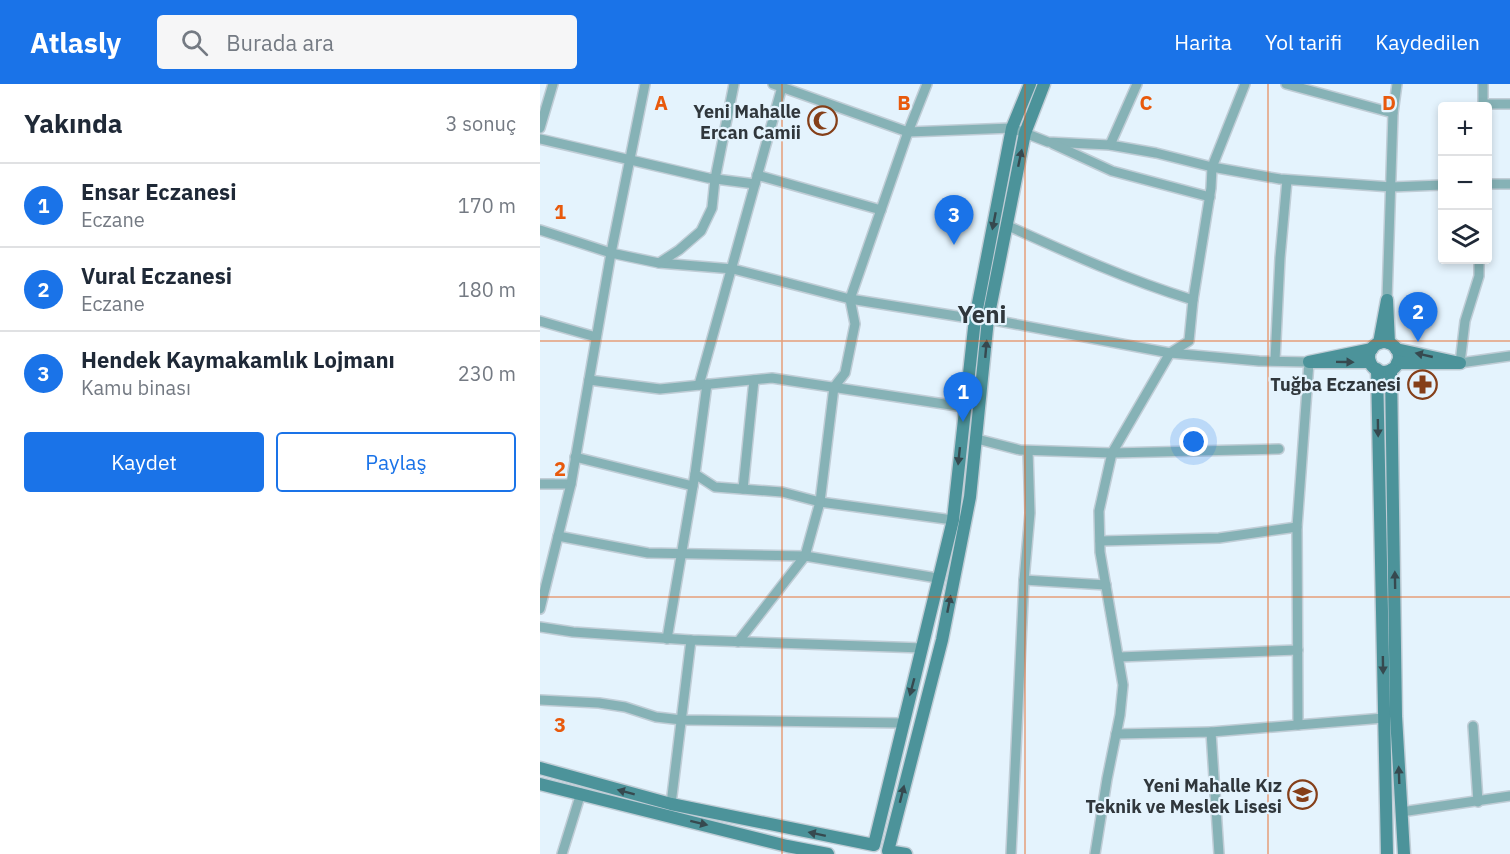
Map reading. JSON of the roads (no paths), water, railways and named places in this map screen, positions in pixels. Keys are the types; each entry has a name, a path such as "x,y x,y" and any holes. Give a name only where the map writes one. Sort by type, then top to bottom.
{"main road":[{"path":"870,850 923,648 937,578 953,520 975,319 1012,128 1030,84"},
{"path":"889,852 942,640 970,497 988,319 1025,133 1044,84"},
{"path":"1387,300 1384,346 1373,366 1387,854"},
{"path":"1384,346 1398,353 1394,366 1396,716 1404,854"},
{"path":"1309,362 1384,346 1460,363"},
{"path":"1309,362 1373,366 1386,371 1394,366 1460,363"},
{"path":"540,768 671,804 870,850 884,846 889,852 906,854"},
{"path":"540,784 581,793 785,850 828,854"}],"street":[{"path":"540,128 552,84"},
{"path":"540,609 571,484 611,253 645,84"},
{"path":"659,262 679,250 701,231 712,208 715,179 734,84"},
{"path":"802,94 806,84"},
{"path":"738,642 805,556 820,502 834,387 845,373 855,324 850,299 927,84"},
{"path":"1110,145 1137,84"},
{"path":"1095,854 1120,715 1123,685 1106,585 1100,541 1099,511 1112,453 1170,353 1189,341 1193,300 1210,197 1212,167 1245,84"},
{"path":"1286,84 1393,113"},
{"path":"1387,300 1393,113 1397,84"},
{"path":"1483,84 1483,102"},
{"path":"667,639 695,474 703,385 756,179 777,86 908,132 1012,128 1112,171 1210,197"},
{"path":"1492,105 1510,104"},
{"path":"540,139 715,179 756,179 881,210"},
{"path":"1048,142 1110,145 1287,180 1391,187 1438,185"},
{"path":"1275,360 1287,180"},
{"path":"1492,184 1510,184"},
{"path":"1006,225 1090,264 1193,300"},
{"path":"540,230 611,253 659,262 733,269 850,299 975,319 988,319 1170,353 1259,361 1309,362 1297,527 1298,725"},
{"path":"1479,264 1479,276 1465,321 1460,363 1510,356"},
{"path":"540,321 596,337"},
{"path":"1491,360 1510,364"},
{"path":"589,380 660,389 772,378 964,407"},
{"path":"743,489 754,380"},
{"path":"977,439 1028,451 1112,453 1279,449"},
{"path":"1011,854 1024,580 1030,513 1028,451"},
{"path":"575,457 693,486"},
{"path":"695,474 716,487 782,492 820,502 953,520"},
{"path":"540,484 571,484"},
{"path":"1100,541 1219,538 1297,527"},
{"path":"558,536 648,553 805,556 937,578"},
{"path":"1024,580 1106,585"},
{"path":"540,627 573,633 667,639 923,648"},
{"path":"671,804 691,640"},
{"path":"1119,657 1298,650"},
{"path":"540,700 598,703 625,707 656,717 682,720 902,723"},
{"path":"1116,734 1211,732 1384,718"},
{"path":"1473,726 1478,802"},
{"path":"1211,732 1219,854"},
{"path":"562,854 581,793"},
{"path":"1401,812 1510,796"}],"place":[{"name":"Yeni Mahalle Ercan Camii","path":"822,121"},
{"name":"Hendek Kaymakamlık Lojmanı","path":"954,245"},
{"name":"Vural Eczanesi","path":"1418,342"},
{"name":"Tuğba Eczanesi","path":"1422,384"},
{"name":"Ensar Eczanesi","path":"963,422"},
{"name":"Yeni Mahalle Kız Teknik ve Meslek Lisesi","path":"1303,795"}],"district":[{"name":"Yeni","path":"982,314"}]}
